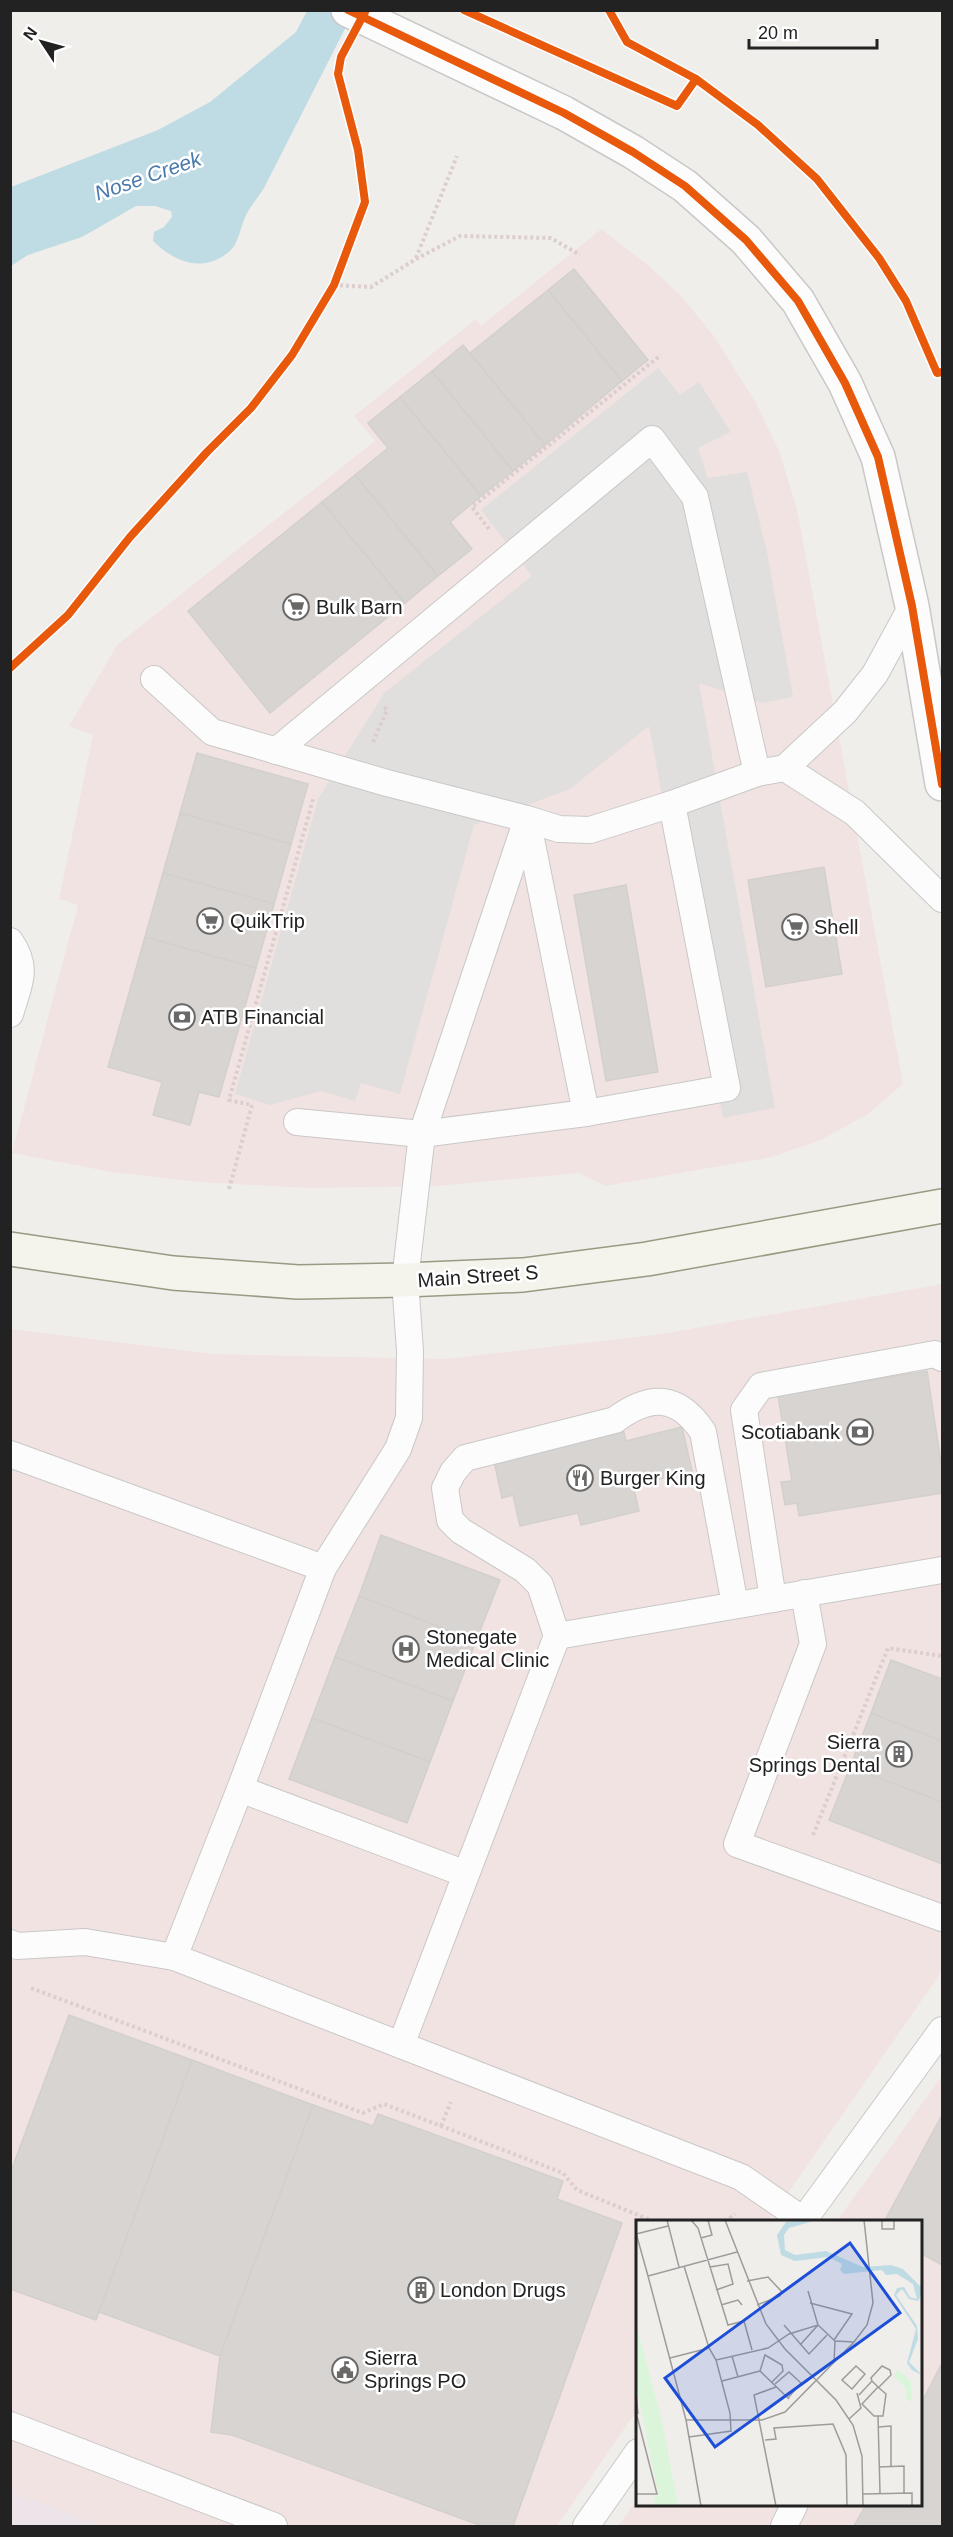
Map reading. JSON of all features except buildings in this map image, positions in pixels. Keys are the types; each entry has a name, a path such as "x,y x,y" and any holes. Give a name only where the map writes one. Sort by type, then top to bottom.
{"main road":[{"name":"Main Street S","path":"10,1249 173,1273 298,1282 523,1275 647,1259 942,1206"}],"street":[{"path":"348,10 564,113 633,152 685,186 746,240 798,301 845,383 878,457 912,606 942,784"}],"lane":[{"path":"276,751 652,440 694,496 758,773"},
{"path":"154,680 212,732 359,775 559,829 591,830 758,773 785,768 845,712 875,674 912,606"},
{"path":"785,768 855,813 942,899"},
{"path":"297,1122 422,1134 586,1113 727,1088 672,804"},
{"path":"527,819 586,1113"},
{"path":"174,1957 323,1568 398,1449 409,1418 410,1351 405,1280 422,1134 527,819"},
{"path":"10,941 20,954 23,969 10,1014"},
{"path":"773,1599 744,1410 761,1386 935,1354 942,1358"},
{"path":"401,2045 557,1636 540,1585 525,1570 461,1531 450,1520 445,1488 453,1472 465,1458 615,1420 632,1407 655,1401 676,1405 692,1414 703,1432 735,1605"},
{"path":"10,1454 323,1568"},
{"path":"557,1636 942,1570"},
{"path":"804,1593 813,1644 737,1844 942,1918"},
{"path":"240,1789 466,1874"},
{"path":"13,1951 85,1941 174,1957 741,2177 802,2220"},
{"path":"804,2220 942,2030"},
{"path":"10,2425 274,2526"},
{"path":"586,2526 636,2455"},
{"path":"784,2526 793,2507"}],"path":[{"path":"416,258 457,156"},
{"path":"334,285 371,287 416,258 460,236 551,238 579,255"},
{"path":"328,295 338,275"},
{"path":"493,536 472,507 661,355"},
{"path":"359,775 387,710 364,678"},
{"path":"229,1189 252,1105 229,1100 316,788"},
{"path":"823,1841 812,1837 888,1648 942,1656"},
{"path":"31,1988 363,2113 384,2104 563,2173 577,2190 650,2220"}],"shaded area":[{"path":"601,229 648,265 681,296 714,336 756,403 779,451 797,509 903,1084 868,1114 821,1140 772,1157 605,1186 579,1173 437,1186 308,1188 199,1182 112,1172 12,1153 78,905 59,899 93,735 69,726 118,644 375,441 354,416 476,319 481,326"},
{"path":"658,368 680,395 699,382 731,432 698,448 708,478 747,472 767,552 793,697 762,703 699,683 775,1108 723,1118 649,726 570,789 474,825 400,1094 361,1083 355,1101 321,1091 270,1105 235,1094 318,799 384,693 532,576 481,510"},
{"path":"942,1284 942,1971 769,2220 636,2220 636,2412 557,2526 103,2526 11,2492 10,1329 213,1354 446,1359 662,1334"},
{"path":"942,2076 942,2526 618,2526 636,2501 636,2507 923,2507 923,2220 837,2220"},
{"path":"11,2492 103,2526 11,2526"}],"water":[{"name":"Nose Creek","path":"307,11 354,11 264,188 246,215 236,243 231,250 211,262 201,264 180,260 153,241 154,232 164,227 172,217 171,211 155,206 136,206 82,237 28,255 11,266 11,187 158,130 210,102 296,32"}],"cycle path":[{"path":"348,10 564,113 633,152 685,186 746,240 798,301 845,383 878,457 912,606 942,784"},
{"path":"10,668 68,615 130,537 207,452 251,408 292,355 334,285 365,202 358,150 338,74 341,57 366,10"},
{"path":"464,10 677,106 696,79"},
{"path":"609,10 627,42 696,79 758,125 817,179 879,258 906,301 937,373 942,372"}],"place":[{"name":"Bulk Barn","path":"296,607"},
{"name":"QuikTrip","path":"210,921"},
{"name":"Shell","path":"795,927"},
{"name":"ATB Financial","path":"182,1017"},
{"name":"Scotiabank","path":"860,1432"},
{"name":"Burger King","path":"580,1478"},
{"name":"Stonegate Medical Clinic","path":"406,1649"},
{"name":"Sierra Springs Dental","path":"899,1754"},
{"name":"London Drugs","path":"421,2290"},
{"name":"Sierra Springs PO","path":"345,2370"}]}
